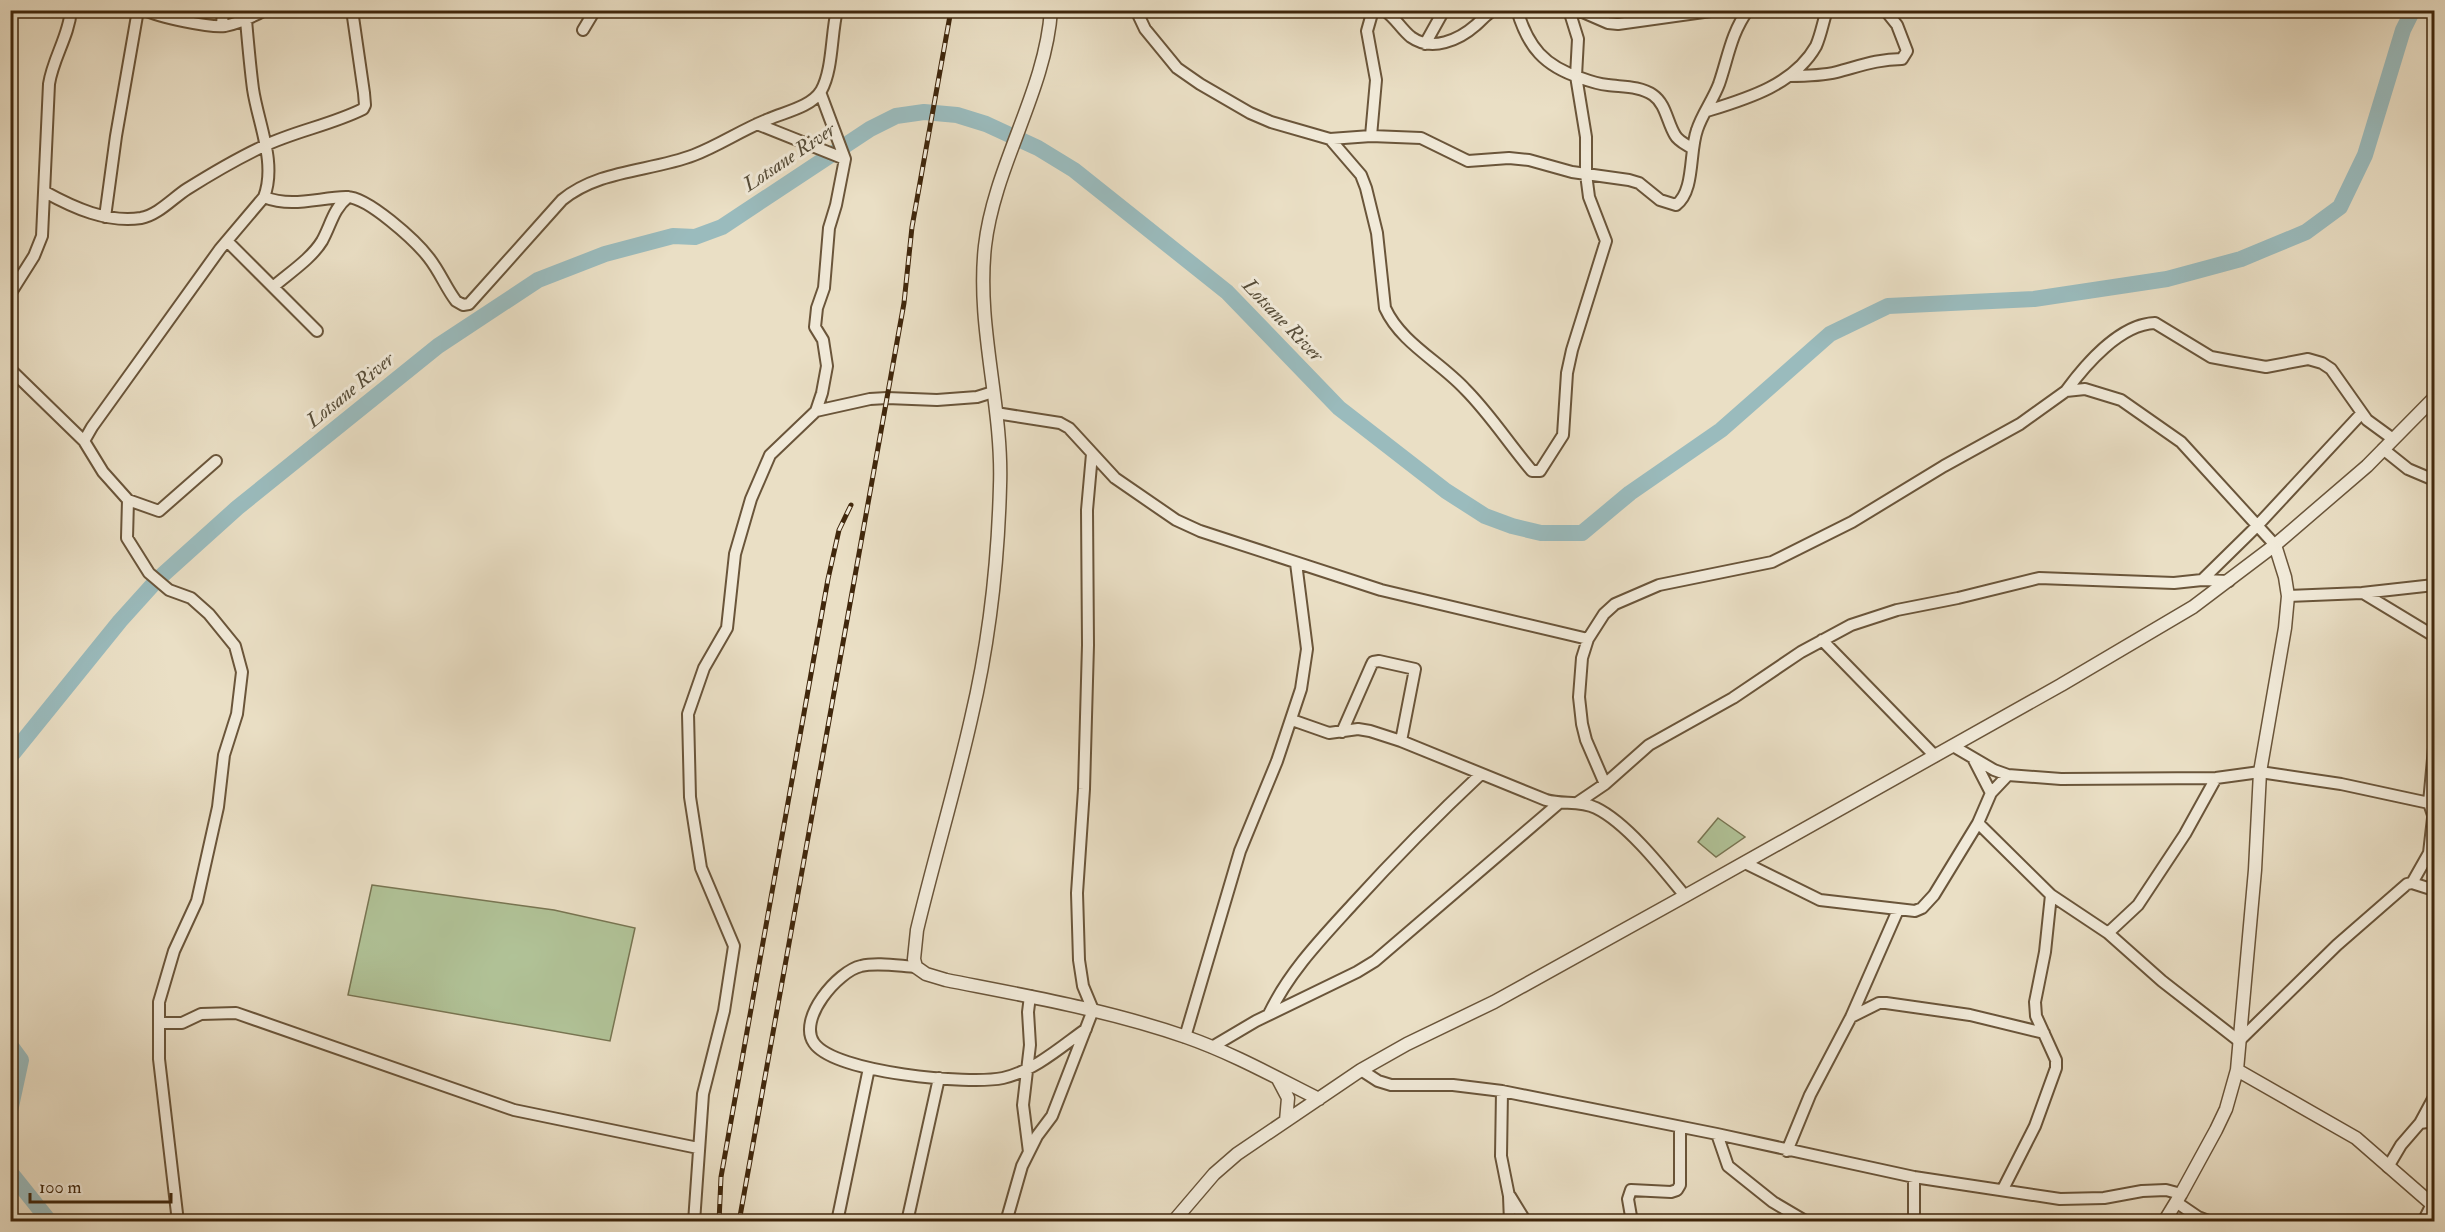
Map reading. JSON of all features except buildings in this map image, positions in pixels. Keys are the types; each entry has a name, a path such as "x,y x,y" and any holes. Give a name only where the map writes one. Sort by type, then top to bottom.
{"street":[{"path":"10,294 39,246 45,192 49,84 53,63 68,27 71,10"},
{"path":"105,217 138,10"},
{"path":"145,10 157,16 222,26 246,20 265,10"},
{"path":"222,26 223,10"},
{"path":"45,192 70,206 105,217 130,219 145,217 194,185 264,146 363,109 364,93 352,10"},
{"path":"583,30 595,10"},
{"path":"264,197 280,203 349,196 361,200 404,231 431,260 449,292 463,305 469,304 491,277 562,200 575,189 607,175 659,166 696,154 813,99 820,92 827,72 837,10"},
{"path":"916,967 914,959 917,930 971,719 989,623 998,552 1000,484 996,413 983,313 982,272 992,210 1041,61 1051,10"},
{"path":"1136,10 1145,29 1177,68 1250,113 1271,122 1330,139 1371,136 1421,138 1472,161 1509,158 1639,183 1660,200 1676,205 1682,201 1687,190 1696,131 1719,84 1736,27 1748,10"},
{"path":"1371,136 1377,80 1367,31 1373,10"},
{"path":"1384,10 1411,37 1425,44 1445,43 1465,33 1494,10"},
{"path":"1425,44 1444,10"},
{"path":"1517,10 1522,27 1536,51 1547,62 1561,71 1602,85 1650,92 1659,99 1674,135 1693,149"},
{"path":"1330,139 1361,175 1366,188 1377,233 1385,308 1398,331 1464,387 1498,425 1532,471 1540,471 1563,435 1567,373 1572,350 1606,241 1589,197 1586,174 1586,137 1576,76 1578,39 1569,10"},
{"path":"1578,10 1608,23 1618,24 1718,10"},
{"path":"1707,111 1750,98 1789,76 1815,47 1827,10"},
{"path":"1789,76 1815,76 1882,59 1902,59 1907,51 1902,34 1885,10"},
{"path":"84,441 227,241 264,197 268,187 264,146 253,90 246,20"},
{"path":"694,1221 703,1094 720,1030 734,946 701,868 690,797 688,714 704,668 727,628 735,554 751,500 770,455 816,411 822,393 827,366 823,340 815,327 817,308 824,288 829,228 845,159 820,92"},
{"path":"757,124 845,159"},
{"path":"273,287 315,249 339,204 349,196"},
{"path":"227,241 317,331"},
{"path":"1605,784 1582,724 1579,698 1582,658 1588,639 1604,614 1615,604 1659,585 1772,562 1852,522 1944,466 2020,424 2066,391 2097,352 2138,327 2155,323 2219,359 2266,367 2308,359 2322,363 2331,369 2361,414 2393,439"},
{"path":"10,369 84,441 103,472 128,500 159,511 216,460"},
{"path":"2066,391 2085,389 2104,393 2130,406 2181,442 2256,527 2275,545 2288,596 2285,628 2260,772 2255,870 2237,1070 2226,1109 2216,1130 2164,1221"},
{"path":"816,411 870,399 937,400 976,397 993,392"},
{"path":"1173,1221 1225,1164 1360,1070 1407,1044 1494,1002 1685,896 1953,746 2193,607 2275,545 2383,449 2434,398"},
{"path":"996,413 1060,423 1069,428 1114,478 1176,520 1200,531 1382,590 1588,639"},
{"path":"2202,580 2256,527 2361,414"},
{"path":"2383,449 2408,469 2434,480"},
{"path":"1006,1221 1022,1166 1037,1136 1052,1116 1093,1010 1083,986 1079,960 1077,893 1084,789 1088,645 1087,510 1092,454"},
{"path":"128,500 127,538 149,573 169,590 191,598 209,614 235,646 242,672 237,714 224,755 218,807 199,890 174,951 159,1002 160,1069 178,1221"},
{"path":"1185,1037 1240,851 1292,720 1301,689 1307,649 1296,563"},
{"path":"1577,802 1605,784 1649,745 1733,698 1775,668 1851,625 1897,610 2031,580 2174,583 2202,580 2229,581"},
{"path":"2288,596 2362,593 2434,585"},
{"path":"2362,593 2434,636"},
{"path":"1822,640 1935,756"},
{"path":"1342,732 1373,662 1378,661 1415,669 1401,741"},
{"path":"1292,720 1329,733 1358,729 1370,730 1558,804 1577,802 1596,808 1616,822 1662,867 1685,896"},
{"path":"1953,746 2008,775 2061,780 2216,778 2260,772 2341,784 2432,802"},
{"path":"2412,883 2429,853 2434,818 2432,802 2434,748"},
{"path":"1973,758 1992,793"},
{"path":"1269,1014 1285,985 1314,947 1433,819 1481,774"},
{"path":"1745,862 1820,900 1915,911 1922,908 1928,901 1978,823 1992,793 2008,775"},
{"path":"2108,933 2138,905 2185,834 2216,778"},
{"path":"1212,1047 1269,1014 1375,961 1558,804"},
{"path":"1978,823 2051,895 2108,933 2162,981 2239,1041"},
{"path":"2429,853 2434,870"},
{"path":"2239,1041 2337,945 2407,884 2412,883 2434,890"},
{"path":"2003,1190 2035,1126 2053,1079 2056,1060 2036,1016 2035,1002 2045,952 2051,895"},
{"path":"1787,1150 1810,1095 1851,1017 1898,910"},
{"path":"1086,1029 1026,1069 1004,1077 983,1080 919,1077 844,1062 813,1043 809,1029 812,1013 823,997 851,970 862,966 916,967 926,974 946,980 1093,1010 1185,1037 1212,1047 1319,1099"},
{"path":"1029,1152 1023,1105 1030,1045 1028,1012 1030,996"},
{"path":"1851,1017 1886,1002 1970,1015 2044,1033"},
{"path":"159,1023 182,1023 201,1014 236,1013 514,1110 698,1148"},
{"path":"837,1221 868,1068"},
{"path":"1360,1070 1378,1081 1391,1085 1453,1085 1503,1090 1914,1178 2060,1199 2104,1198 2142,1191 2166,1190 2179,1198 2198,1217 2211,1221"},
{"path":"2237,1070 2356,1138 2433,1205 2423,1221"},
{"path":"907,1221 939,1078"},
{"path":"1277,1078 1288,1098 1286,1121"},
{"path":"1503,1090 1501,1156 1509,1196 1510,1221"},
{"path":"2388,1167 2401,1145 2420,1123 2434,1097"},
{"path":"2420,1123 2434,1121"},
{"path":"1632,1221 1628,1199 1631,1190 1671,1192 1677,1190 1680,1185 1680,1128"},
{"path":"1717,1134 1728,1166 1773,1202 1807,1221"},
{"path":"1914,1178 1914,1221"},
{"path":"1509,1196 1526,1221"}],"green space":[{"path":"1718,818 1745,837 1716,857 1698,842"},
{"path":"372,885 554,910 635,928 610,1041 348,995"}],"waterway":[{"name":"Lotsane River","path":"10,757 120,621 157,580 237,508 438,346 538,280 605,254 673,236 695,237 722,227 870,129 896,116 924,112 957,115 986,124 1038,148 1074,170 1227,292 1339,408 1446,491 1485,516 1512,526 1541,533 1582,533 1630,493 1721,430 1830,334 1888,306 2034,299 2167,279 2241,259 2306,232 2340,207 2365,155 2403,30 2413,10"},
{"name":"Lotsane River","path":"10,1045 21,1060 10,1111"},
{"name":"Lotsane River","path":"10,1172 50,1222"}],"railway":[{"path":"739,1222 904,303 912,227 951,10"},
{"path":"719,1222 721,1177 828,579 839,530 851,505"}]}
